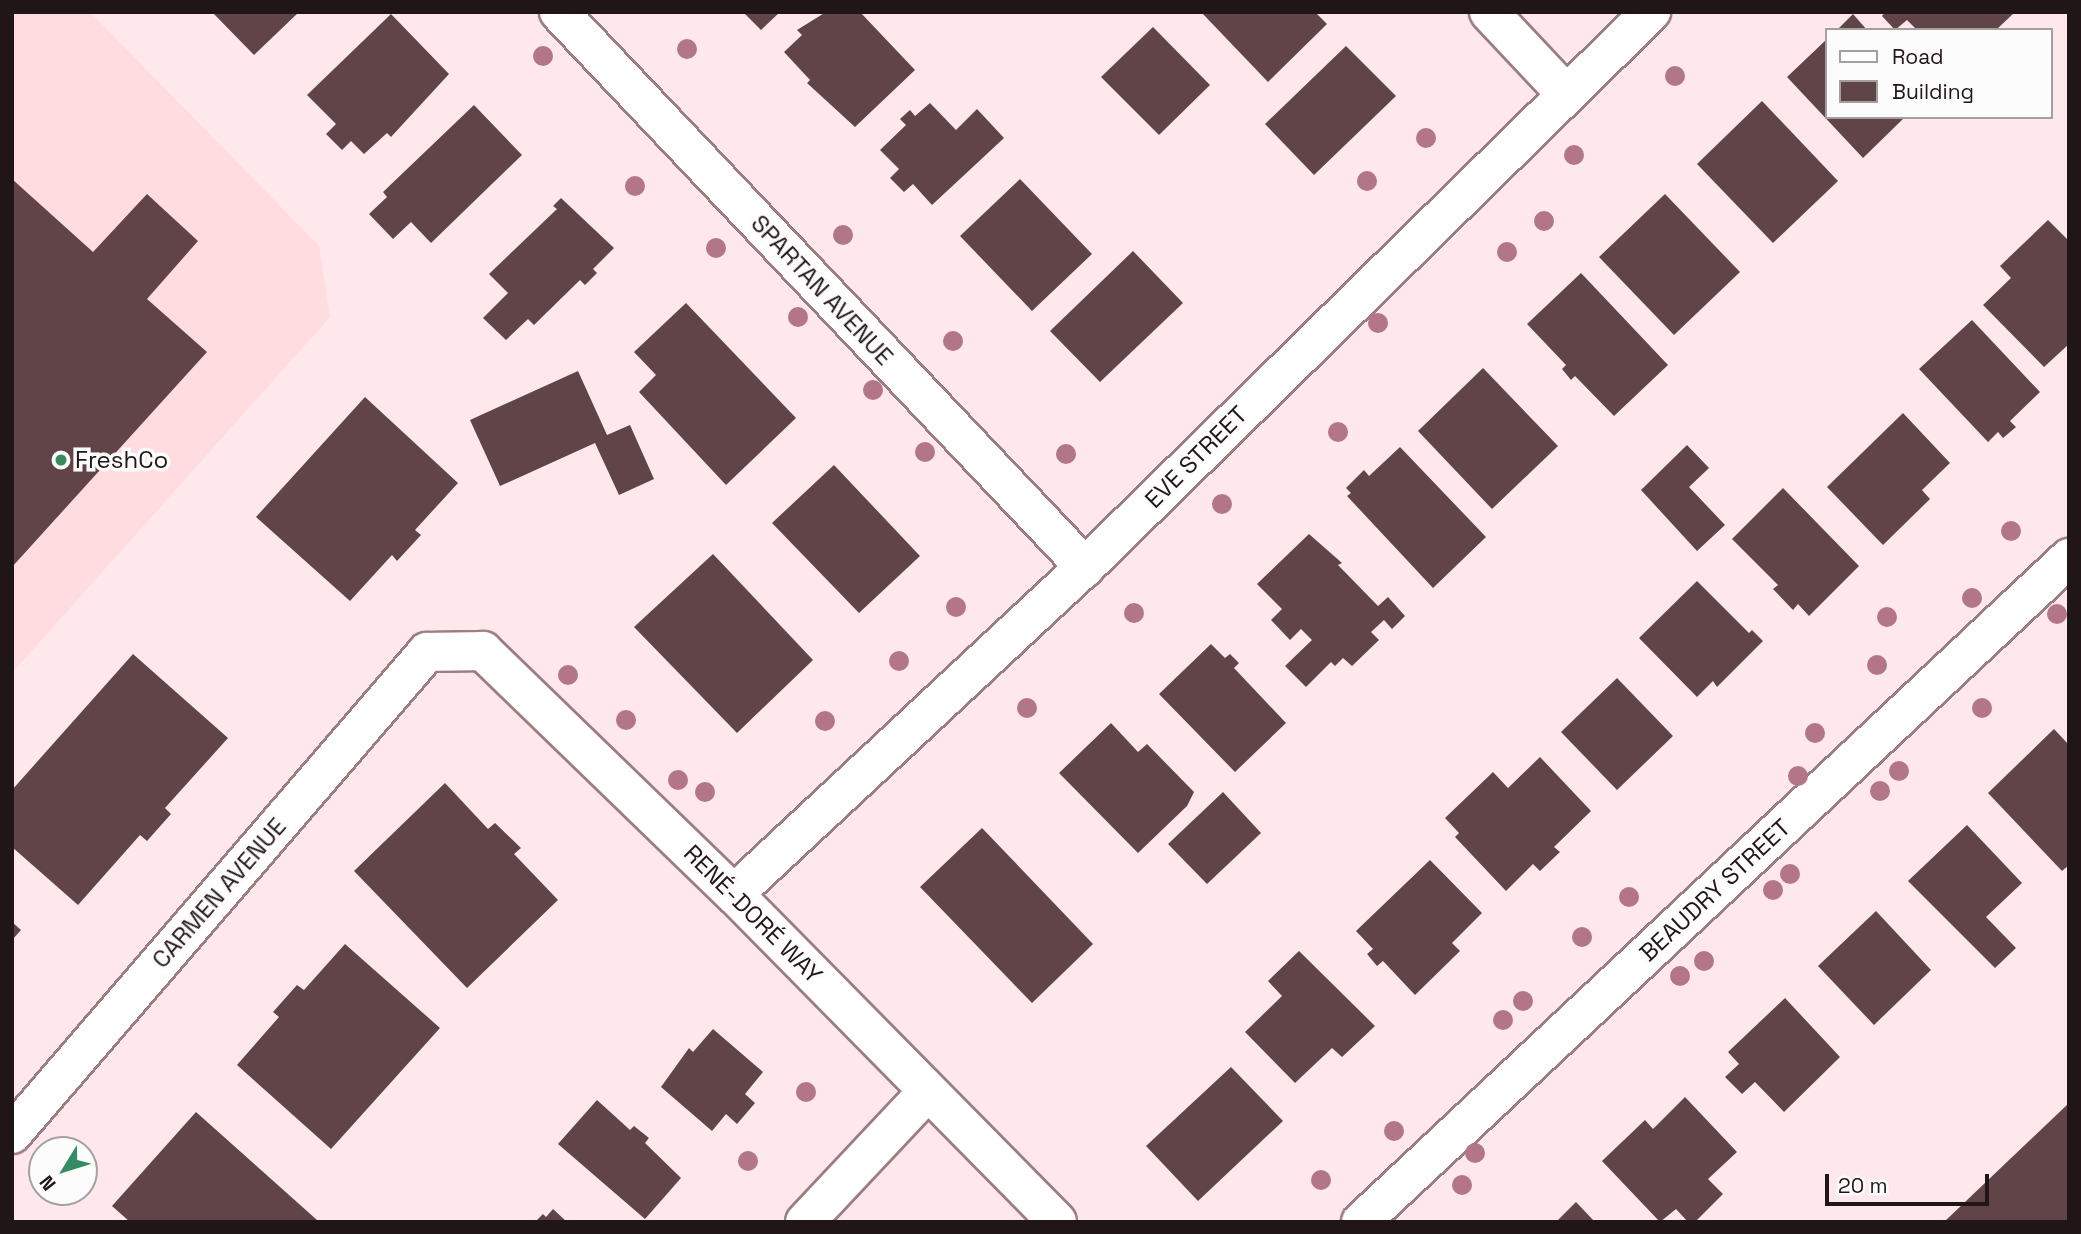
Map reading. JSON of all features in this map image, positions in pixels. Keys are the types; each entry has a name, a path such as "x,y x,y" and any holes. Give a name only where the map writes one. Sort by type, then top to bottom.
{"street":[{"name":"SPARTAN AVENUE","path":"559,12 1084,568"},
{"path":"1489,12 1565,93"},
{"name":"EVE STREET","path":"734,894 1084,568 1565,93 1651,12"},
{"name":"BEAUDRY STREET","path":"1361,1222 2069,558"},
{"name":"RENÉ-DORÉ WAY","path":"427,652 483,651 734,894 1057,1222"},
{"name":"CARMEN AVENUE","path":"12,1134 427,652"},
{"path":"805,1222 927,1092"}],"shaded area":[{"path":"12,12 90,12 319,246 330,317 12,673"}],"building":[{"path":"212,12 299,12 254,55"},
{"path":"743,12 780,12 761,30"},
{"path":"826,12 860,12 915,70 855,127 807,83 810,80 784,52 802,35 797,30"},
{"path":"1201,12 1315,12 1327,24 1268,82"},
{"path":"1885,12 2015,12 1998,28 1915,28 1907,20 1897,28 1893,28 1882,16"},
{"path":"391,14 449,74 391,137 387,133 364,154 351,141 342,150 326,134 336,124 307,95"},
{"path":"1853,14 1865,28 1839,28"},
{"path":"1153,27 1210,85 1159,135 1101,77"},
{"path":"1826,40 1826,119 1787,77"},
{"path":"1346,46 1396,96 1314,175 1265,124"},
{"path":"1762,101 1838,181 1773,243 1697,164"},
{"path":"930,103 956,130 977,109 1004,138 932,205 913,184 904,192 890,178 899,169 880,150 906,125 900,119 910,110 915,116"},
{"path":"474,105 522,155 431,243 411,222 393,239 369,214 387,197 383,192"},
{"path":"1826,119 1903,119 1863,158"},
{"name":"FreshCo","path":"12,179 93,252 147,194 198,241 147,299 207,352 12,567"},
{"path":"1020,179 1092,254 1032,311 960,236"},
{"path":"1665,194 1740,272 1674,335 1599,257"},
{"path":"561,198 614,248 593,269 597,273 585,285 580,280 534,325 528,319 506,340 483,318 508,293 489,274 557,209 553,206"},
{"path":"2048,220 2069,241 2069,344 2044,367 1983,305 2011,278 2000,266"},
{"path":"1133,251 1183,303 1100,382 1050,331"},
{"path":"1581,273 1668,365 1614,416 1575,376 1571,380 1562,369 1566,365 1527,324"},
{"path":"686,303 796,418 726,485 639,392 656,375 634,352"},
{"path":"1972,320 2040,392 2010,421 2016,427 2003,438 1998,432 1988,442 1919,369"},
{"path":"1483,368 1558,446 1492,509 1418,431"},
{"path":"578,371 607,435 630,425 654,479 619,495 595,443 500,486 470,420"},
{"path":"365,397 458,483 415,530 421,535 397,561 392,555 350,601 256,517"},
{"path":"1903,413 1950,463 1922,490 1930,499 1883,545 1827,487"},
{"path":"1687,445 1709,468 1689,487 1725,525 1697,551 1641,490"},
{"path":"1400,447 1486,537 1433,588 1347,496 1351,493 1346,488 1364,470 1369,476"},
{"path":"834,465 920,556 859,613 772,523"},
{"path":"1783,488 1859,566 1809,616 1798,604 1793,610 1773,589 1778,585 1732,539"},
{"path":"1309,534 1342,563 1338,565 1378,606 1388,597 1405,616 1392,629 1384,620 1371,632 1379,640 1352,666 1343,658 1335,666 1331,662 1306,687 1285,666 1312,640 1301,629 1290,640 1271,620 1282,609 1257,584"},
{"path":"713,554 813,660 737,733 634,627"},
{"path":"1697,581 1749,633 1752,630 1763,641 1717,687 1713,681 1697,697 1639,638"},
{"path":"1211,644 1225,658 1230,654 1239,663 1234,668 1286,723 1235,772 1159,694"},
{"path":"133,654 228,738 165,808 171,814 147,841 140,835 78,905 12,847 12,790"},
{"path":"1617,678 1673,736 1617,790 1561,732"},
{"path":"1111,723 1138,752 1147,744 1194,792 1187,806 1138,853 1059,773"},
{"path":"2054,729 2069,745 2069,865 2062,871 1988,793"},
{"path":"1540,757 1591,811 1554,847 1560,852 1540,871 1533,864 1506,891 1455,837 1459,833 1445,818 1493,772 1508,788"},
{"path":"445,783 488,829 495,823 521,848 514,854 558,900 467,988 354,871"},
{"path":"1223,792 1261,833 1207,884 1168,844"},
{"path":"1967,825 2022,883 1986,917 2016,948 1995,968 1908,881"},
{"path":"982,828 1093,944 1032,1003 920,887"},
{"path":"1430,860 1482,913 1452,943 1460,951 1415,995 1383,961 1377,966 1367,954 1373,949 1356,931"},
{"path":"1876,911 1931,970 1874,1025 1818,966"},
{"path":"12,922 21,930 12,940"},
{"path":"345,944 440,1028 331,1149 237,1065 279,1017 273,1012 297,985 304,990"},
{"path":"1299,951 1375,1026 1342,1057 1332,1048 1295,1083 1245,1032 1282,996 1268,981"},
{"path":"1785,998 1840,1057 1784,1112 1755,1082 1742,1094 1725,1077 1739,1064 1728,1052"},
{"path":"713,1029 763,1072 745,1094 755,1103 737,1124 726,1114 712,1131 661,1087 689,1048 693,1052"},
{"path":"1231,1067 1283,1121 1198,1201 1146,1146"},
{"path":"1685,1097 1737,1152 1708,1179 1723,1194 1695,1222 1688,1222 1676,1209 1660,1222 1602,1161 1645,1120 1653,1129"},
{"path":"597,1100 630,1130 634,1126 649,1138 645,1143 681,1178 645,1219 558,1144"},
{"path":"2069,1103 2069,1222 1944,1222"},
{"path":"196,1112 317,1220 316,1222 130,1222 112,1206"},
{"path":"1576,1202 1595,1222 1556,1222"},
{"path":"553,1209 567,1222 535,1222 543,1214 546,1217"}],"place":[{"name":"FreshCo","path":"61,460"}]}
